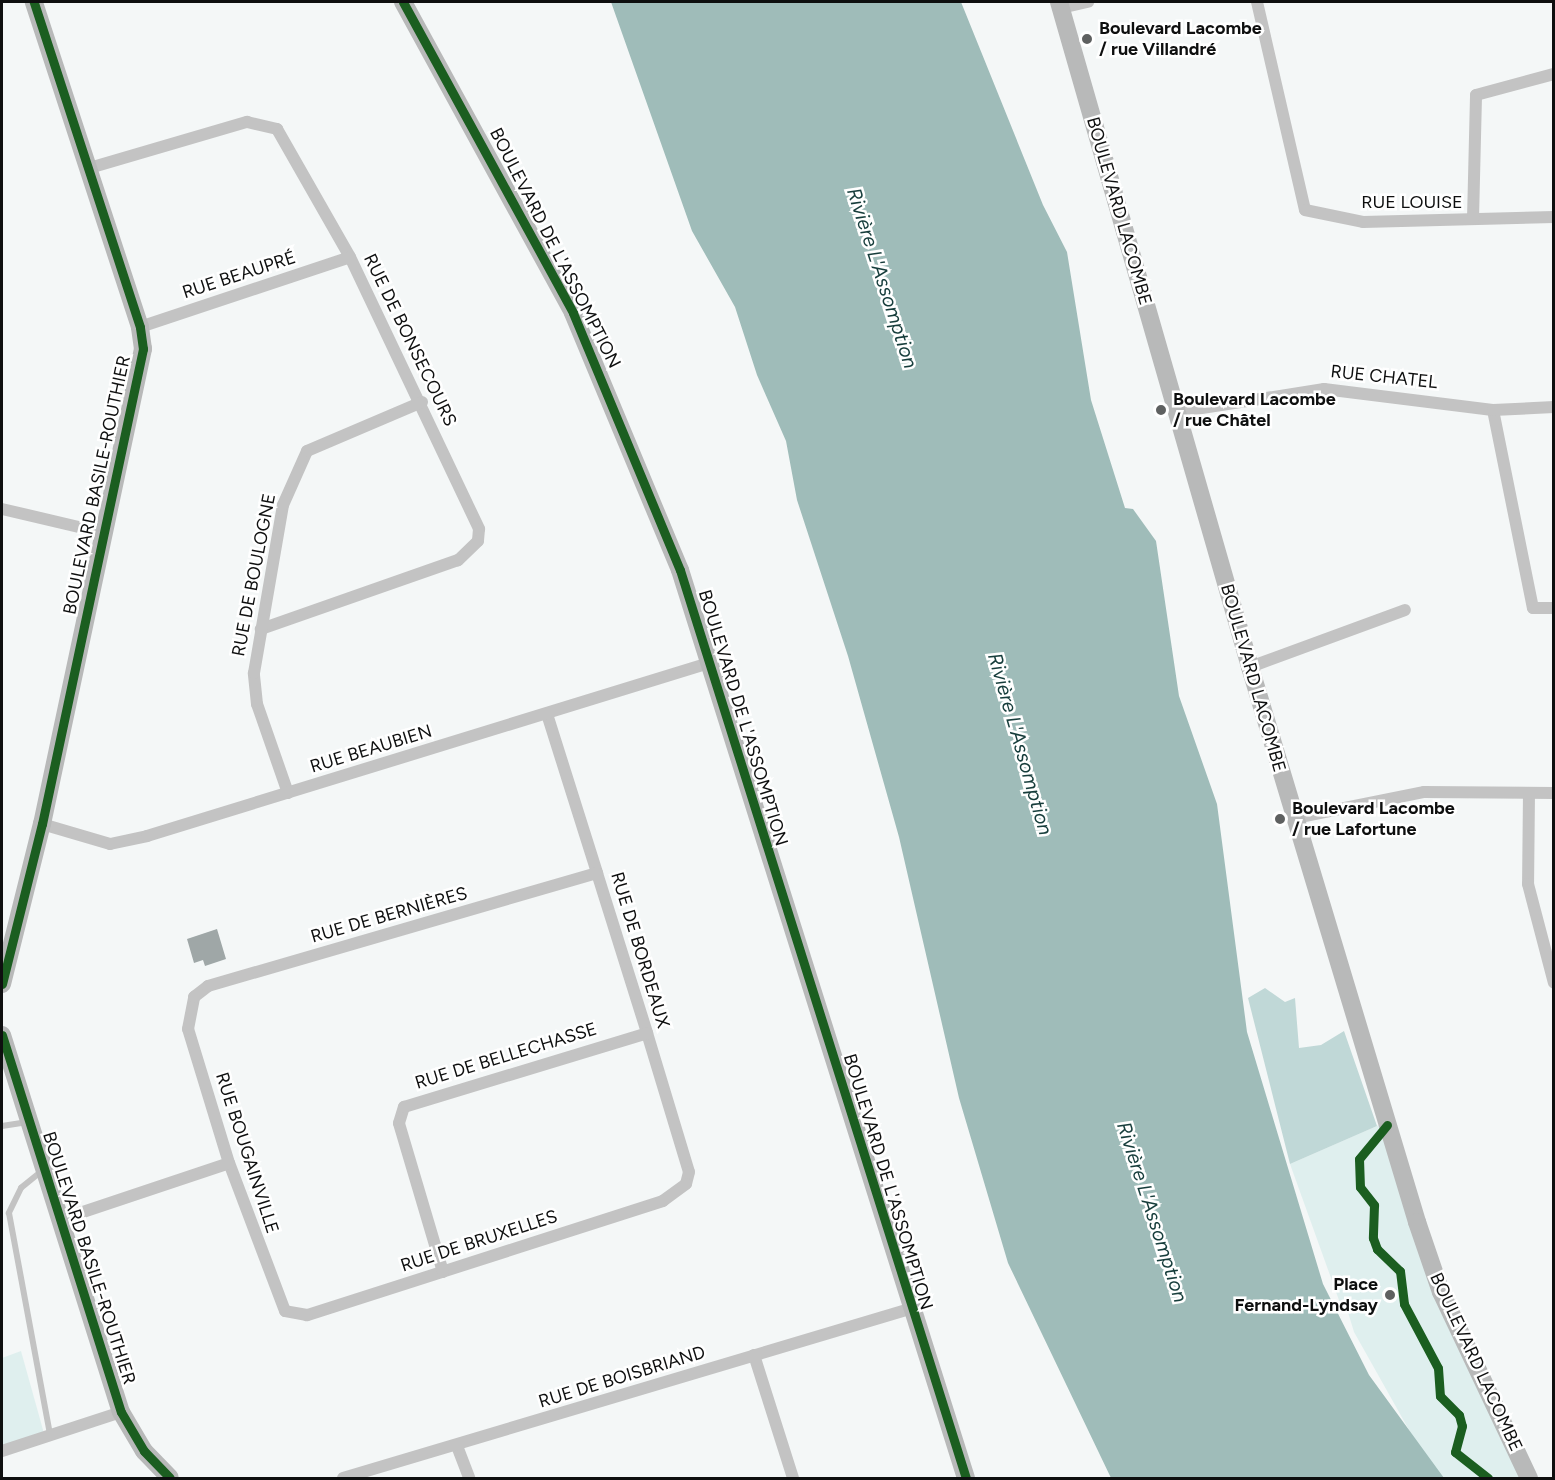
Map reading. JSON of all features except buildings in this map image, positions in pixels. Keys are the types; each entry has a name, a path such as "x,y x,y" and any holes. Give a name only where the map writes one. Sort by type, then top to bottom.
{"street":[{"name":"BOULEVARD BASILE-ROUTHIER","path":"2,984 42,824 104,533 137,395 143,349 140,327 86,169 34,2"},
{"name":"BOULEVARD DE L'ASSOMPTION","path":"404,2 592,352 680,570 910,1309 966,1479"},
{"path":"1060,5 1088,2"},
{"name":"RUE LOUISE","path":"1257,2 1305,210 1363,222 1554,217"},
{"name":"BOULEVARD LACOMBE","path":"1060,5 1250,667 1439,1287 1529,1479"},
{"path":"1473,219 1476,95 1554,75"},
{"name":"RUE DE BONSECOURS","path":"86,169 247,122 266,123 286,139 350,257 422,402 479,529 478,541 458,560 261,628"},
{"name":"RUE BEAUPRÉ","path":"140,327 350,257"},
{"name":"RUE CHATEL","path":"1176,412 1324,389 1493,410 1554,407"},
{"name":"RUE DE BOULOGNE","path":"288,794 257,704 254,673 283,505 307,451 422,402"},
{"path":"1493,410 1533,608 1554,608"},
{"path":"2,509 104,533"},
{"path":"1250,667 1405,610"},
{"name":"RUE BEAUBIEN","path":"42,824 110,844 288,794 709,663"},
{"name":"RUE DE BORDEAUX","path":"547,714 689,1172 676,1194"},
{"path":"1295,818 1424,792 1554,793"},
{"path":"1529,793 1528,884 1554,983"},
{"name":"RUE DE BERNIÈRES","path":"194,997 208,986 597,873"},
{"name":"RUE BOUGAINVILLE","path":"194,997 188,1029 229,1164 280,1305 291,1314"},
{"name":"RUE DE BELLECHASSE","path":"443,1272 399,1123 404,1107 647,1033"},
{"name":"BOULEVARD BASILE-ROUTHIER","path":"2,1035 121,1412 144,1451 170,1479"},
{"path":"59,1220 229,1164"},
{"name":"RUE DE BRUXELLES","path":"291,1314 307,1316 676,1194"},
{"name":"RUE DE BOISBRIAND","path":"343,1479 910,1309"},
{"path":"754,1355 793,1479"},
{"path":"2,1451 121,1412"},
{"path":"457,1446 469,1479"}],"lane":[{"path":"2,1126 28,1122"},
{"path":"43,1170 21,1188 9,1213 50,1435"}],"shaded area":[{"path":"1265,988 1285,1002 1295,998 1299,1048 1321,1045 1344,1031 1377,1126 1290,1164 1248,998"},
{"name":"Place Fernand-Lyndsay","path":"1386,1122 1439,1287 1529,1478 1436,1478 1354,1332 1347,1309 1340,1303 1290,1164"},
{"path":"21,1351 45,1437 2,1449 2,1358"}],"water":[{"name":"Rivière L'Assomption","path":"611,2 961,2 1043,205 1067,252 1091,400 1125,508 1133,509 1156,541 1179,696 1217,804 1247,1032 1323,1284 1369,1375 1444,1478 1111,1478 1008,1263 959,1098 899,837 848,656 797,500 786,441 757,375 735,307 692,231"}],"cycle path":[{"path":"2,984 42,824 143,349 140,327 34,2"},
{"path":"403,2 573,313 680,570 966,1478"},
{"path":"2,1035 121,1412 144,1451 170,1478"},
{"path":"1387,1125 1359,1159 1360,1187 1374,1205 1373,1238 1377,1249 1400,1271 1404,1304 1438,1368 1440,1396 1459,1415 1462,1426 1455,1452 1488,1478"}],"place":[{"name":"Boulevard Lacombe / rue Villandré","path":"1087,39"},
{"name":"Boulevard Lacombe / rue Châtel","path":"1161,410"},
{"name":"Boulevard Lacombe / rue Lafortune","path":"1280,819"},
{"name":"Place Fernand-Lyndsay","path":"1390,1295"}]}
